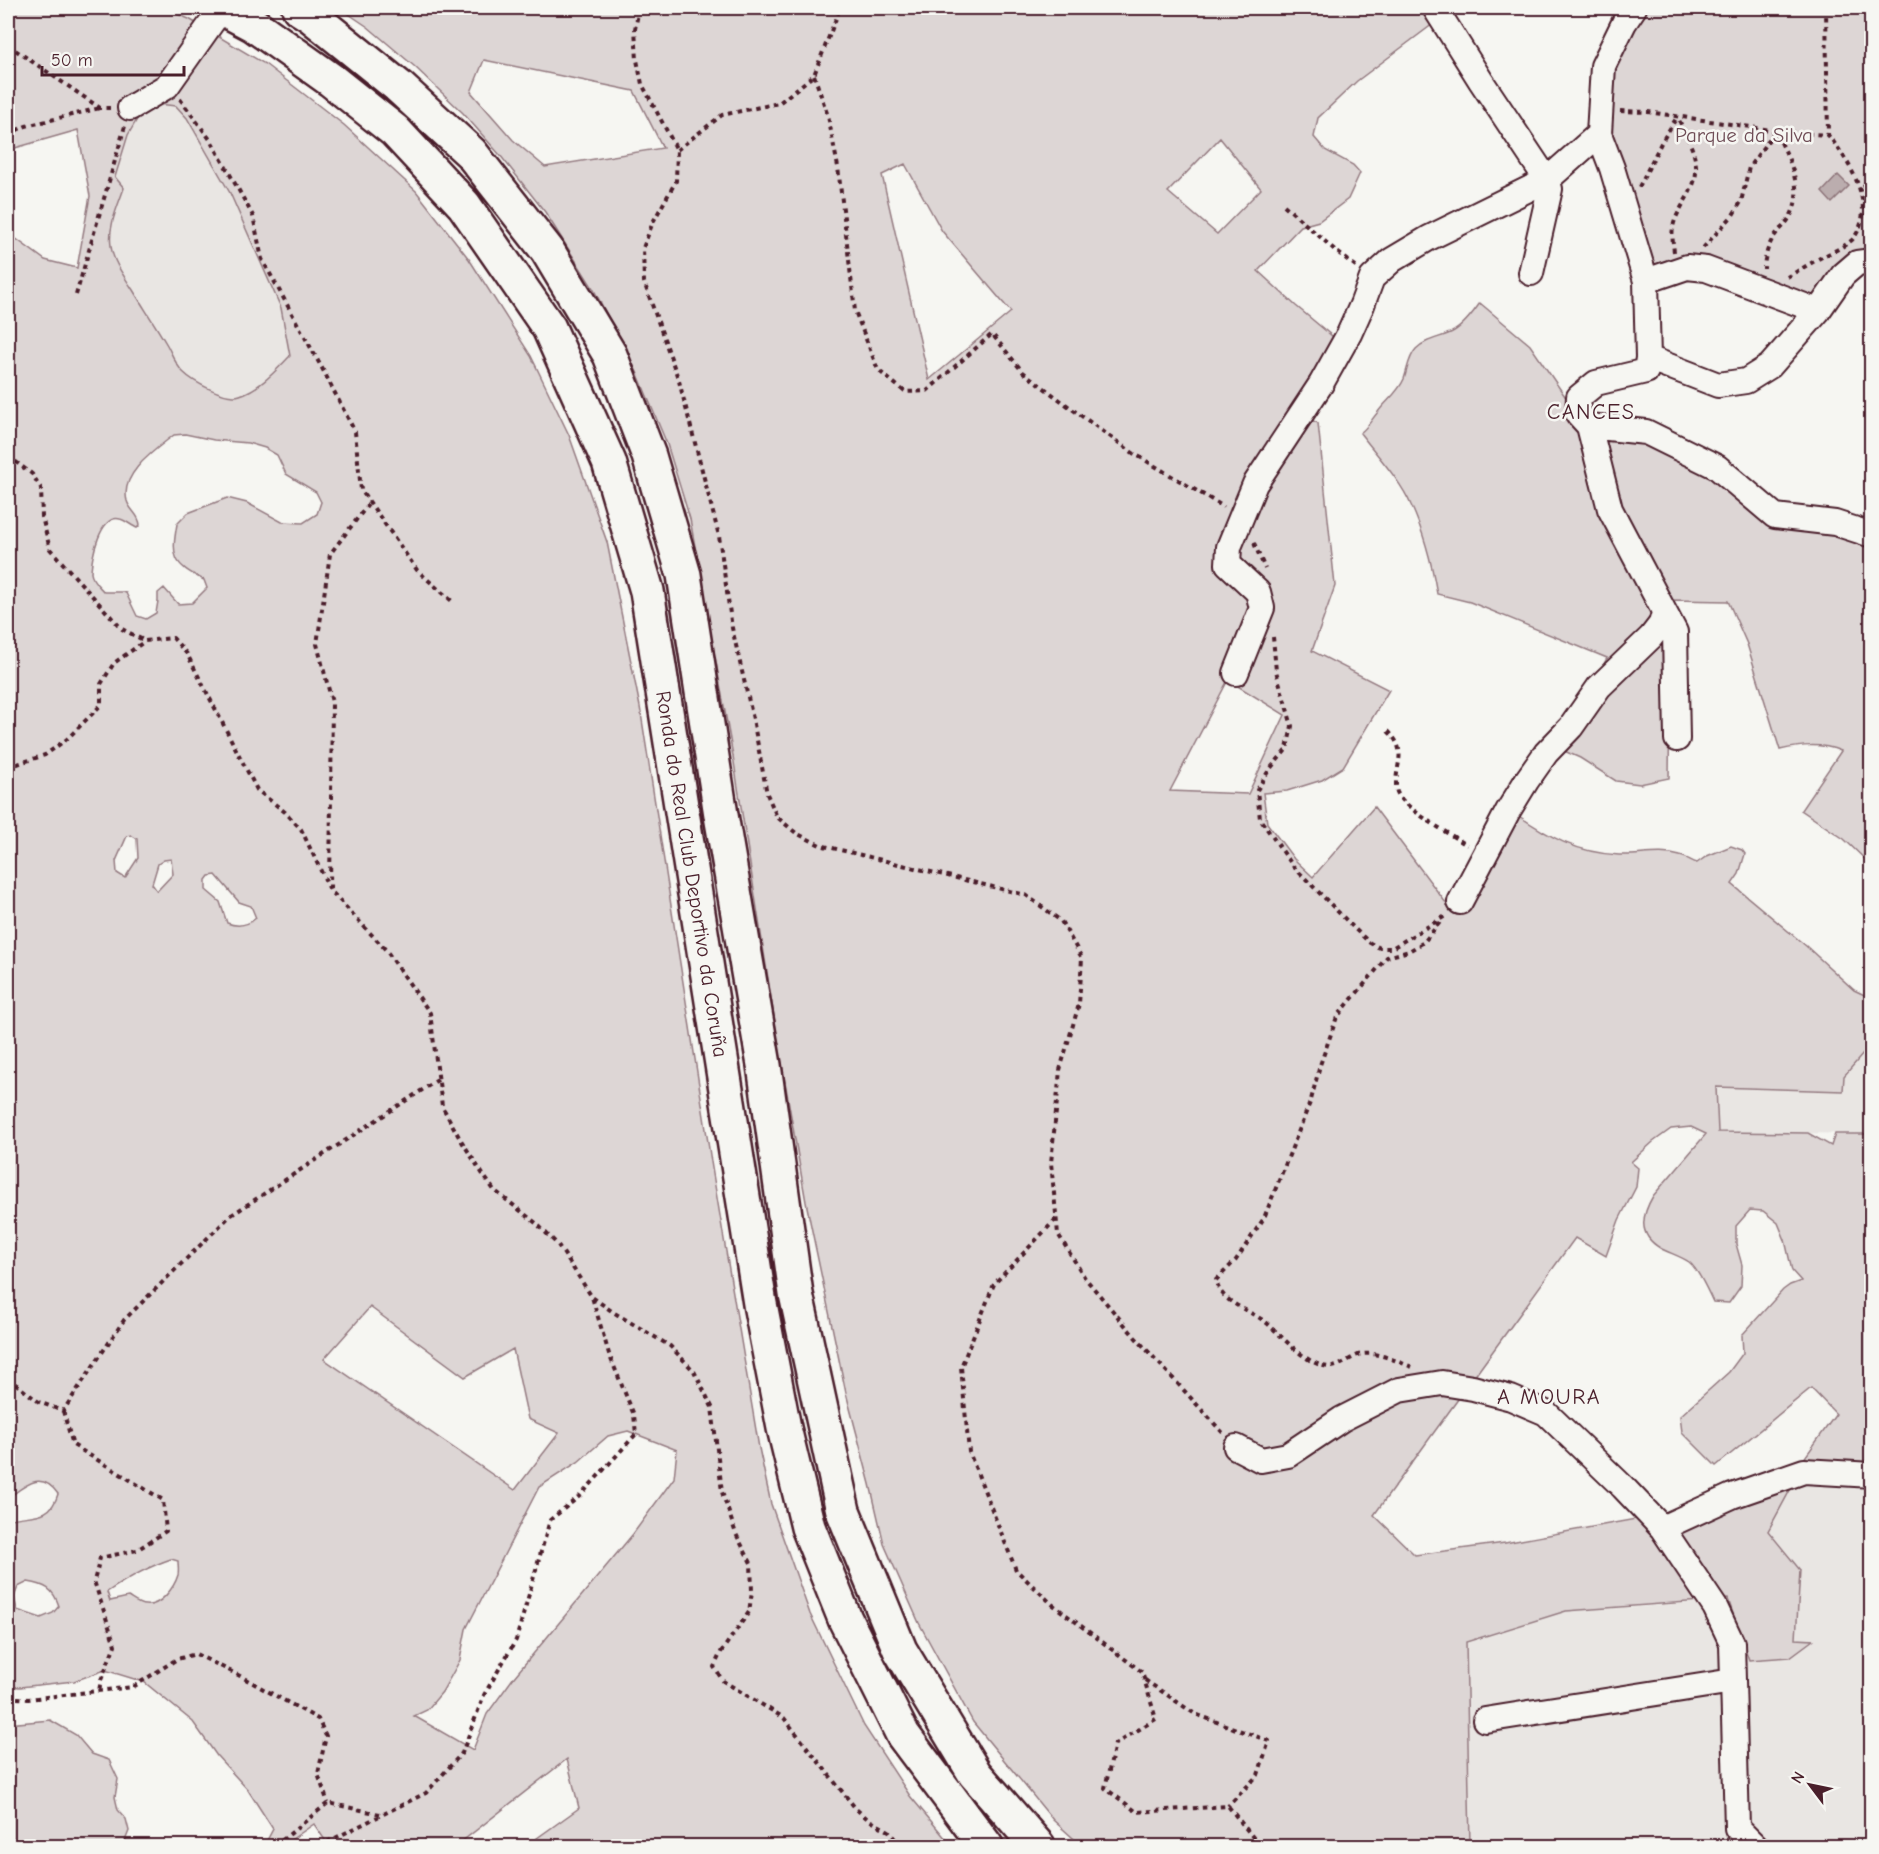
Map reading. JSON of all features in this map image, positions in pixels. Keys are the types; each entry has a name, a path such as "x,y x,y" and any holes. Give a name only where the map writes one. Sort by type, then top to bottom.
{"highway":[{"name":"Ronda do Real Club Deportivo da Coruña","path":"222,8 254,25 331,80 396,131 464,205 549,327 609,462 647,591 760,1304 784,1428 808,1527 845,1619 903,1735 986,1846"},
{"name":"Ronda do Real Club Deportivo da Coruña","path":"299,8 398,86 471,153 547,250 610,355 649,456 684,576 721,815 764,1065 796,1294 843,1511 900,1650 975,1774 1038,1846"}],"street":[{"path":"130,108 167,86 222,8"},
{"path":"1435,8 1547,180 1550,189 1531,273"},
{"path":"1634,8 1624,22 1603,66 1599,134 1646,281 1648,358 1646,371 1596,383 1579,397 1578,414 1589,426 1610,509 1675,632 1677,739"},
{"path":"1236,673 1262,608 1258,592 1228,564 1229,547 1255,484 1321,384 1362,305 1372,278 1392,260 1429,238 1547,180 1599,134"},
{"path":"1648,358 1718,385 1746,381 1770,366 1818,310 1843,275 1857,264 1872,261"},
{"path":"1646,281 1683,268 1706,269 1818,310"},
{"path":"1589,426 1646,432 1717,466 1775,516 1835,523 1872,535"},
{"path":"1452,910 1485,857 1508,811 1546,753 1572,726 1599,687 1651,637 1661,624 1664,613"},
{"path":"1236,1447 1261,1460 1288,1455 1342,1419 1399,1390 1442,1383 1511,1398 1546,1413 1623,1486 1662,1528 1715,1607 1732,1643 1737,1828 1755,1846"},
{"path":"1662,1528 1732,1496 1804,1471 1872,1475"},
{"path":"1485,1720 1733,1681"}],"path":[{"path":"639,8 635,29 637,60 642,84 677,150 676,181 653,222 643,248 644,282 679,381 718,536 732,628 767,794 777,817 796,833 820,845 1026,895 1060,921 1082,958 1079,1004 1060,1070 1051,1163 1058,1234 1085,1278 1135,1338 1236,1447"},
{"path":"677,150 722,115 779,103 814,75 840,8"},
{"path":"1763,290 1838,249 1852,240 1863,226 1867,206 1861,181 1827,135 1826,8"},
{"path":"8,45 100,108"},
{"path":"814,75 828,116 838,167 855,311 878,370 905,392 927,391 992,334 1023,372 1076,412 1133,453 1209,499 1242,515 1267,574"},
{"path":"167,86 184,102 212,142 253,216 262,260 323,370 354,432 361,490 417,570 454,603"},
{"path":"8,134 26,126 100,108 130,108 76,295"},
{"path":"1614,111 1648,112 1775,131 1827,135"},
{"path":"1678,117 1696,168 1693,186 1674,223 1672,237 1674,255 1683,268 1733,215 1741,202 1749,167 1775,131"},
{"path":"1637,189 1661,143 1678,117"},
{"path":"1763,290 1764,264 1768,250 1774,236 1795,209 1794,172 1775,131"},
{"path":"1862,188 1872,173"},
{"path":"1284,205 1337,252 1372,278"},
{"path":"8,456 32,474 41,488 42,517 50,549 122,629 145,641"},
{"path":"330,890 332,702 317,644 330,554 370,502"},
{"path":"1273,632 1276,671 1292,726 1287,749 1269,770 1257,790 1260,819 1293,866 1356,930 1370,943 1380,948 1392,948 1452,910"},
{"path":"8,767 45,755 67,739 101,705 101,684 114,663 145,641 173,639 187,654 257,790 285,812 301,829 330,890 386,950 430,1013 442,1106 459,1137 494,1190 536,1223 558,1245 592,1297 609,1354 634,1416 636,1434 581,1495 550,1520 516,1640 484,1695 462,1753 426,1793 319,1846"},
{"path":"1388,732 1400,747 1396,791 1404,802 1485,857"},
{"path":"1442,1383 1413,1367 1375,1355 1360,1355 1333,1367 1312,1362 1278,1335 1266,1322 1233,1303 1218,1288 1216,1280 1236,1260 1264,1218 1311,1100 1320,1065 1337,1017 1387,957 1409,951 1424,942 1452,910"},
{"path":"63,1411 124,1320 230,1216 439,1079"},
{"path":"1056,1218 994,1284 961,1367 969,1452 1017,1570 1052,1604 1142,1672 1144,1680 1156,1719 1115,1744 1105,1788 1137,1812 1228,1806 1258,1775 1269,1741 1195,1714 1144,1680"},
{"path":"592,1297 670,1346 694,1371 712,1407 722,1492 736,1534 751,1563 752,1591 749,1612 721,1652 714,1667 723,1681 784,1718 856,1809 869,1820 889,1831 900,1846"},
{"path":"8,1378 39,1402 63,1411"},
{"path":"63,1411 73,1445 163,1500 166,1531 137,1550 100,1558 94,1581 115,1646 101,1680 99,1691"},
{"path":"8,1696 28,1699 133,1687 177,1659 196,1654 318,1719 326,1736 318,1774 328,1803"},
{"path":"328,1803 382,1815"},
{"path":"275,1846 328,1803"},
{"path":"1228,1806 1260,1846"}],"shaded area":[{"path":"158,104 176,106 187,118 230,193 281,308 290,356 261,384 239,396 225,395 200,384 185,374 177,365 112,252 110,243 112,224 124,188 115,177 128,135 143,109"},
{"path":"1838,175 1849,186 1832,203 1822,192"},
{"path":"1871,1048 1871,1134 1718,1132 1716,1087 1843,1091 1844,1076"},
{"path":"1795,1481 1871,1483 1871,1846 1470,1846 1465,1642 1566,1611 1729,1599 1749,1660 1811,1640 1796,1639 1800,1570 1767,1531"}],"green space":[{"path":"8,8 163,8 189,19 265,64 344,125 416,191 469,259 531,356 569,435 607,542 640,707 712,1168 759,1448 771,1504 810,1614 864,1726 910,1796 952,1846 526,1846 579,1808 567,1759 456,1846 329,1846 314,1824 282,1846 264,1846 273,1829 248,1790 217,1756 193,1722 144,1682 105,1670 74,1681 20,1687 8,1686 8,1520 44,1513 50,1509 58,1494 52,1487 39,1481 27,1485 8,1498 8,233 45,260 77,268 90,196 78,130 8,150","holes":["158,104 176,106 187,118 230,193 281,308 290,356 267,378 247,392 234,396 218,393 194,381 183,372 116,263 110,239 114,216 124,188 115,177 128,135 143,109","185,434 214,440 248,443 265,448 277,455 286,474 316,492 321,502 317,514 303,523 282,522 247,503 227,498 188,513 177,524 175,552 180,564 204,580 207,588 192,603 178,604 164,588 158,593 156,613 146,619 137,616 126,593 104,592 93,578 91,566 98,539 107,523 113,519 120,519 137,528 140,525 127,501 126,491 133,473 155,450 174,435","131,835 137,839 138,858 125,878 117,873 116,861 127,836","171,859 173,874 157,891 152,884 158,864","216,875 239,902 251,906 256,918 242,925 227,923 220,902 206,890 206,880 209,876","370,1307 465,1377 513,1349 528,1419 559,1433 515,1490 324,1359","628,1431 677,1450 674,1478 633,1534 514,1677 487,1714 473,1750 414,1716 427,1710 442,1692 460,1660 466,1629 539,1487 578,1462 608,1436","171,1559 178,1561 176,1580 161,1600 151,1605 138,1603 128,1597 110,1601 107,1592","28,1582 48,1588 59,1606 53,1613 41,1618 17,1610 14,1597 18,1587"]},
{"path":"340,8 1446,8 1437,21 1357,81 1318,118 1314,137 1325,150 1353,165 1360,173 1348,199 1319,221 1301,226 1258,271 1338,341 1306,418 1318,423 1335,586 1312,651 1389,690 1343,767 1322,780 1287,791 1263,793 1267,823 1294,859 1313,877 1374,807 1449,907 1454,904 1589,691 1607,658 1470,602 1437,594 1420,526 1407,496 1360,433 1399,389 1408,363 1416,349 1458,328 1480,303 1530,345 1569,402 1570,414 1658,444 1711,473 1767,518 1871,543 1871,865 1844,839 1801,810 1841,751 1811,746 1780,750 1747,644 1728,601 1671,600 1669,778 1640,784 1616,781 1580,758 1562,750 1516,814 1564,842 1604,854 1665,853 1697,863 1731,846 1742,850 1745,854 1739,874 1732,884 1854,990 1871,998 1871,1048 1844,1076 1843,1091 1716,1087 1718,1132 1808,1133 1831,1146 1835,1134 1871,1134 1871,1483 1795,1481 1768,1531 1800,1570 1796,1639 1813,1640 1790,1657 1749,1660 1728,1599 1566,1611 1466,1642 1470,1846 1082,1846 1053,1820 973,1722 919,1623 884,1544 846,1393 806,1202 733,756 690,519 667,444 637,372 593,288 545,212 463,113 414,66 368,27","holes":["484,60 634,91 663,148 545,167 513,140 471,92","1220,138 1261,189 1217,234 1168,192","905,164 942,231 1011,312 929,380 882,175","1228,680 1285,715 1248,794 1170,791","1691,1127 1706,1134 1653,1196 1646,1210 1644,1224 1648,1237 1653,1243 1692,1265 1713,1302 1729,1303 1741,1286 1742,1265 1736,1244 1736,1226 1750,1210 1763,1211 1778,1223 1785,1240 1792,1271 1801,1281 1783,1290 1742,1335 1743,1353 1729,1372 1680,1416 1682,1432 1716,1466 1811,1388 1836,1414 1801,1463 1656,1532 1641,1518 1505,1543 1415,1555 1374,1515 1575,1238 1606,1256 1619,1220 1636,1187 1638,1168 1631,1162 1671,1129"]},
{"name":"Parque da Silva","path":"1646,8 1871,8 1871,256 1819,298 1656,268 1608,134 1608,95 1627,36"},
{"path":"50,1720 76,1735 92,1754 109,1760 118,1779 115,1797 118,1810 126,1819 129,1831 123,1846 8,1846 8,1724"}],"district":[{"name":"CANCES","path":"1591,411"},
{"name":"A MOURA","path":"1549,1396"}]}
